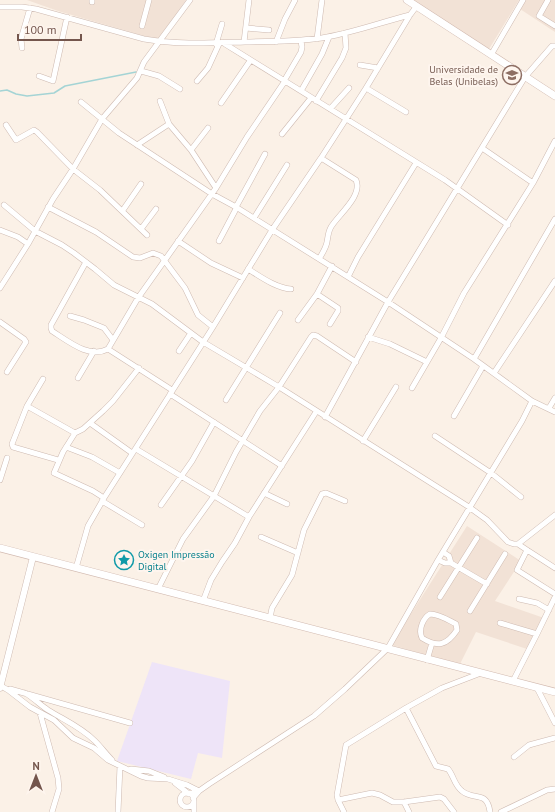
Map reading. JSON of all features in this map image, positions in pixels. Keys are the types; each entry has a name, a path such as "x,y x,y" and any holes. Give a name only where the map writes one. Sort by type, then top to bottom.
{"main road":[{"path":"406,0 555,96"},
{"path":"0,548 555,692"}],"street":[{"path":"142,26 149,0"},
{"path":"0,288 28,244 48,207 73,169 102,119 133,84 141,71 144,62 190,0"},
{"path":"244,42 249,0"},
{"path":"276,42 285,19 295,0"},
{"path":"317,39 322,0"},
{"path":"491,55 523,0"},
{"path":"548,0 539,16 555,26"},
{"path":"0,7 30,8 159,42 220,44 317,39 410,15"},
{"path":"76,568 88,526 103,499 213,327 272,230 321,158 416,7"},
{"path":"22,48 21,39 30,8"},
{"path":"39,76 53,81 67,17"},
{"path":"197,81 208,68 220,44 222,24"},
{"path":"246,28 268,30"},
{"path":"282,134 314,99 342,58 346,48 345,33"},
{"path":"301,91 322,54 329,37"},
{"path":"86,262 51,325 51,328 52,331 77,346 89,351 104,351 108,349 138,298 212,194 247,137 285,81 301,52 301,41"},
{"path":"220,44 285,81 458,189 508,225"},
{"path":"324,417 356,362 388,302 526,77 552,46 555,46"},
{"path":"221,103 250,61"},
{"path":"360,65 378,68"},
{"path":"141,71 159,76 180,89"},
{"path":"330,109 349,88"},
{"path":"366,88 406,112"},
{"path":"160,101 169,124 191,150 216,188"},
{"path":"81,102 119,133 137,145 212,194 237,207 388,302 474,359 532,401 555,412"},
{"path":"137,145 169,124"},
{"path":"6,125 16,140 34,130 37,132 73,169 123,210 148,235"},
{"path":"191,150 208,128"},
{"path":"412,388 441,338 464,293 508,225 533,183 555,141"},
{"path":"482,148 533,183"},
{"path":"219,241 265,154"},
{"path":"319,259 325,248 330,229 352,199 358,186 356,180 321,158"},
{"path":"348,277 358,257 416,163"},
{"path":"254,218 287,165"},
{"path":"123,210 141,184"},
{"path":"4,205 35,231 62,245 114,285 152,304 203,342 246,367 487,520 508,542 518,544 555,568"},
{"path":"48,207 96,232 133,257 140,258 153,253 161,256 185,288 198,315 213,327"},
{"path":"142,229 156,209"},
{"path":"474,359 555,219"},
{"path":"0,230 18,237 28,244"},
{"path":"178,241 203,259 243,278"},
{"path":"298,320 317,294 332,266"},
{"path":"248,269 275,284 291,289"},
{"path":"494,374 555,281"},
{"path":"317,294 338,308 338,312 330,324"},
{"path":"226,400 280,313"},
{"path":"70,316 104,328 113,340"},
{"path":"0,322 26,342 8,372"},
{"path":"179,351 191,333"},
{"path":"158,589 183,539 214,496 242,441 260,411 279,388 308,340 313,336 356,362"},
{"path":"368,337 390,344 427,362"},
{"path":"108,349 139,368 242,441 282,466"},
{"path":"78,378 94,351"},
{"path":"454,416 483,366"},
{"path":"139,368 113,401 83,429 75,433 58,460 54,473 92,491 142,525"},
{"path":"43,379 27,406 13,442 13,446 58,460"},
{"path":"363,441 396,387"},
{"path":"549,408 555,398"},
{"path":"182,805 188,807 192,805 192,798 199,791 314,716 346,689 388,648 532,401"},
{"path":"27,406 75,433"},
{"path":"203,601 211,580 316,412"},
{"path":"161,505 182,476 203,443 214,422"},
{"path":"90,423 134,451 182,476 249,517"},
{"path":"435,436 491,473 521,498"},
{"path":"66,447 92,457 120,473"},
{"path":"0,480 7,458"},
{"path":"264,493 287,504"},
{"path":"270,618 272,608 292,574 304,530 322,494 326,493 346,501"},
{"path":"518,544 555,515"},
{"path":"261,537 298,553"},
{"path":"440,597 477,538"},
{"path":"527,550 517,570 555,594"},
{"path":"443,552 449,556 451,563"},
{"path":"470,611 505,554"},
{"path":"0,687 3,668 33,557"},
{"path":"438,560 445,563 451,563 487,584"},
{"path":"512,681 538,634 555,597"},
{"path":"519,600 537,603 549,610"},
{"path":"435,614 456,624 457,630 448,641 444,643 432,643 422,638 420,630 427,616 435,614"},
{"path":"500,623 538,634"},
{"path":"427,660 432,643"},
{"path":"344,812 338,800 338,791 346,745 442,688 481,673"},
{"path":"0,687 130,723"},
{"path":"0,687 8,690 30,707 54,720 77,741 94,748 108,760 130,769 149,771 199,791"},
{"path":"537,688 555,723"},
{"path":"25,693 49,710 81,729 94,740 115,763 120,766"},
{"path":"406,708 436,766 448,769 456,784 465,793 484,798 488,804 490,812"},
{"path":"40,713 58,778 59,789 52,812"},
{"path":"514,757 530,745 555,738"},
{"path":"118,812 120,766"},
{"path":"168,779 178,785 192,798 194,812"},
{"path":"501,812 549,789 555,788"},
{"path":"338,800 375,793 391,802 404,802 440,797 444,798 454,812"},
{"path":"188,812 180,801 181,797 184,794 192,798"},
{"path":"404,802 409,812"}],"shaded area":[{"path":"27,0 186,0 161,36 155,39 58,11"},
{"path":"410,0 519,0 489,49"},
{"path":"526,0 555,0 555,32 520,9"},
{"path":"467,526 521,561 495,601 544,618 527,649 476,632 460,664 391,645"},
{"path":"152,662 230,681 222,758 198,753 191,779 117,761"}],"waterway":[{"path":"0,91 7,90 16,94 27,96 54,93 65,86 136,72"}],"place":[{"name":"Universidade de Belas (Unibelas)","path":"512,75"},
{"name":"Oxigen Impressão Digital","path":"124,560"}]}
